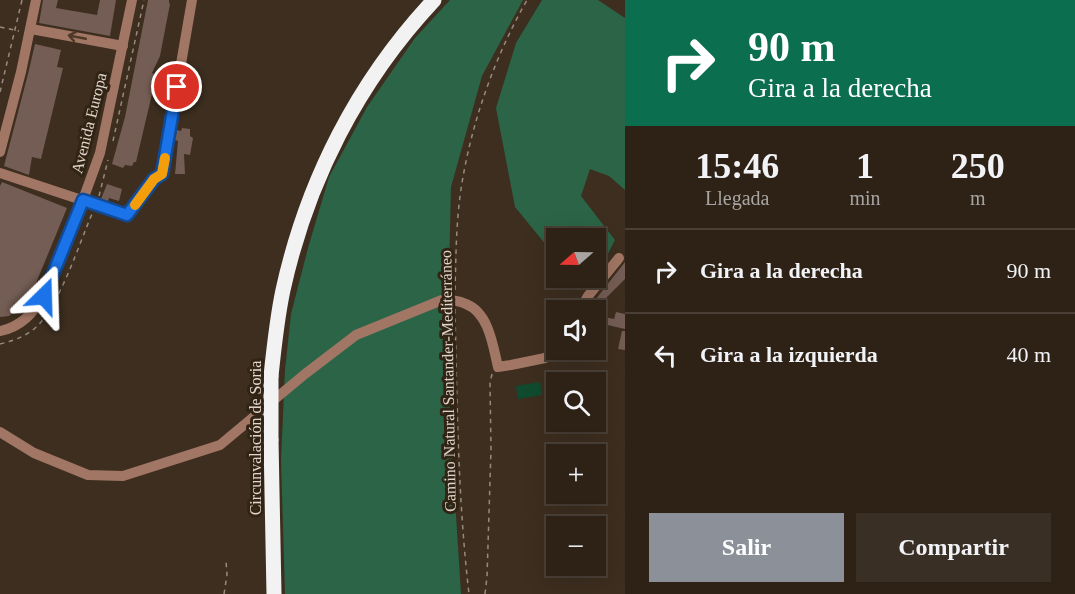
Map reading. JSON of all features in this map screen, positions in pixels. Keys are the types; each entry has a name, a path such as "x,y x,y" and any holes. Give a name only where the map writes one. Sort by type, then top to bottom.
{"highway":[{"name":"Circunvalación de Soria","path":"274,594 271,376 282,292 292,253 312,191 350,112 407,30 434,0"}],"street":[{"path":"0,152 21,72 36,0"},
{"name":"Avenida Europa","path":"0,331 15,326 31,315 44,296 83,200 100,153 132,0"},
{"path":"0,173 127,215 154,179 162,174 192,0"},
{"path":"31,29 123,46"},
{"path":"586,300 619,258"},
{"path":"0,432 34,453 88,476 123,476 220,445 356,335 442,300 454,300 468,304 478,314 487,326 498,367 512,366 546,357"}],"path":[{"path":"0,92 22,0"},
{"name":"Camino Natural Santander-Mediterráneo","path":"469,594 463,542 454,300 461,190 467,158 489,82 527,0"},
{"path":"485,594 488,577 492,449 490,383 492,374 498,367"},
{"path":"224,594 227,575 226,560"}],"green space":[{"path":"450,0 523,0 482,76 451,187 450,420 461,594 285,594 281,460 285,370 291,314 308,248 329,177 367,107 415,38"},
{"path":"542,0 598,0 625,18 625,190 609,176 590,169 581,196 606,228 546,228 546,245 515,207 496,108 516,43"},
{"path":"606,228 615,240 606,258"},
{"path":"540,382 542,395 518,399 516,386"}],"building":[{"path":"43,0 58,0 56,8 97,15 100,0 116,0 110,36 39,23"},
{"path":"148,0 169,0 170,4 160,56 152,73 156,77 136,162 132,166 125,165 123,168 112,164 125,117"},
{"path":"35,44 61,50 57,67 63,68 41,159 32,157 29,175 4,166"},
{"path":"182,128 190,129 190,136 193,138 190,155 184,154 185,174 175,174 178,141 175,140 177,130 181,131"},
{"path":"2,182 67,208 29,300 9,316 0,317 0,186"},
{"path":"107,184 122,189 119,201 109,198 108,201 101,199"},
{"path":"625,262 625,279 605,300 595,300"},
{"path":"616,312 625,314 625,329 606,325 606,317 614,319"},
{"path":"622,331 625,331 625,350 618,349"}],"slow traffic":[{"path":"135,205 154,179 162,174 165,158"}],"route":[{"path":"44,296 83,200 127,215 154,179 162,174 177,87"}]}
